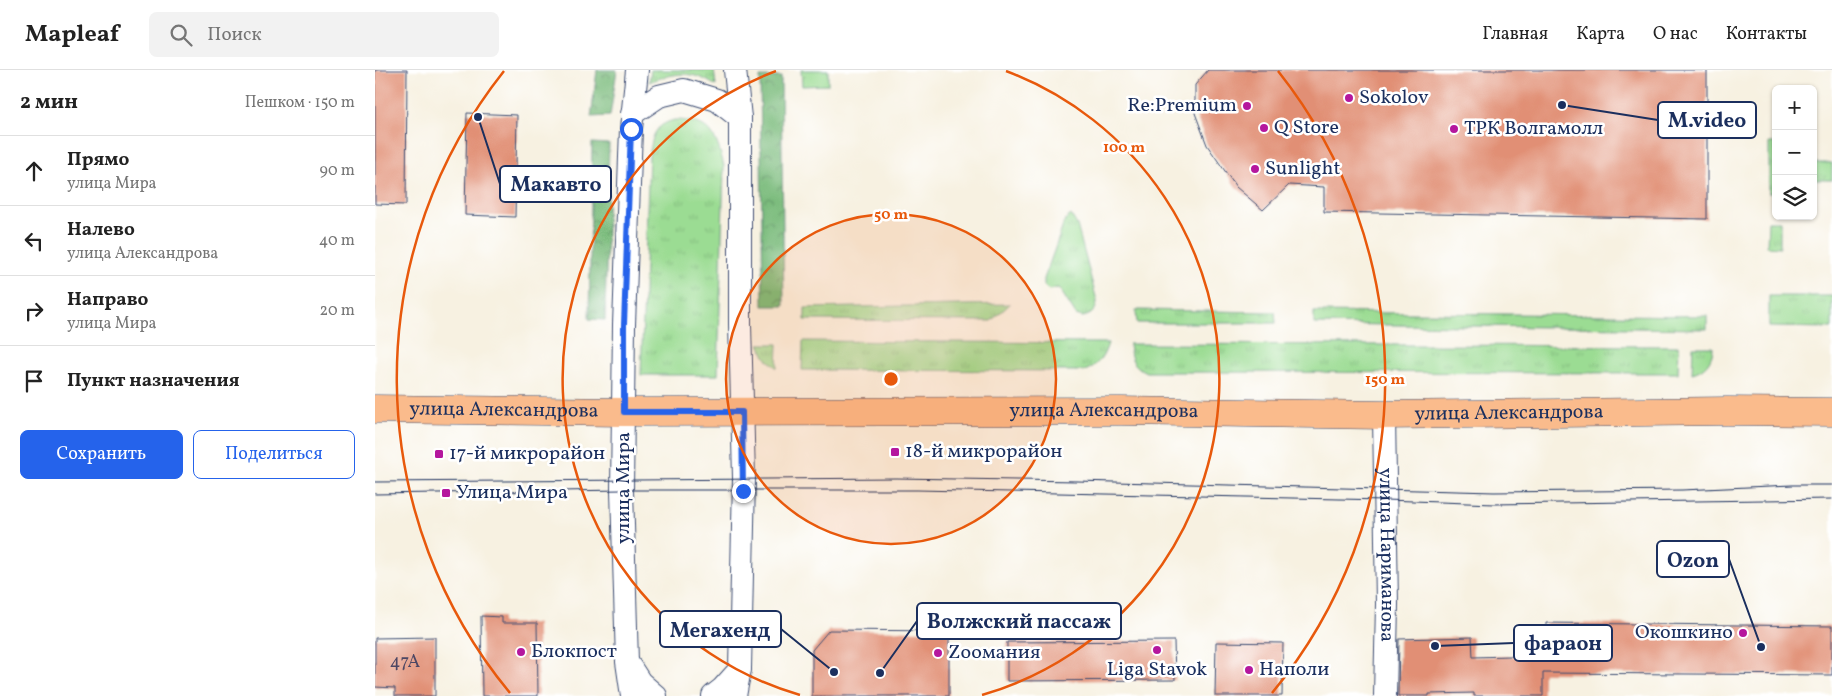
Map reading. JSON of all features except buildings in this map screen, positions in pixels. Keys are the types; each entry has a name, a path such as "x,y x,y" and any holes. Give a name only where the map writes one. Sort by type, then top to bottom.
{"main road":[{"name":"улица Александрова","path":"375,409 624,412 1121,411 1384,415 1719,411 1832,412"}],"street":[{"name":"улица Мира","path":"632,696 627,662 622,490 624,325 632,114 637,70"},
{"path":"735,70 740,118 744,478 740,669 735,696"},
{"path":"632,114 659,96 684,90 717,100 740,118"},
{"name":"улица Нариманова","path":"1384,415 1387,595 1385,696"},
{"path":"627,662 640,682 656,696"},
{"path":"713,696 740,669"}],"green space":[{"path":"597,70 617,70 610,116 591,117"},
{"path":"651,70 714,70 716,86 699,77 684,74 667,76 649,82"},
{"path":"801,70 828,70 828,85 802,86"},
{"path":"760,77 781,77 784,306 763,306"},
{"path":"674,120 704,126 714,137 718,145 724,166 718,375 641,375 649,156 655,133 662,125"},
{"path":"592,143 609,144 605,320 589,319"},
{"path":"1769,143 1772,143 1772,193 1769,193"},
{"path":"1817,163 1832,163 1832,180 1817,180"},
{"path":"1071,215 1077,225 1097,301 1093,312 1083,317 1076,315 1059,288 1049,290 1044,286 1044,279 1065,220"},
{"path":"1768,221 1780,221 1780,247 1767,246"},
{"path":"1769,296 1832,296 1832,328 1769,327"},
{"path":"1010,304 991,321 805,320 805,308"},
{"path":"1136,310 1275,312 1276,323 1137,323"},
{"path":"1314,312 1707,316 1707,329 1314,324"},
{"path":"803,341 1108,343 1099,360 1085,371 802,370"},
{"path":"759,344 778,344 777,368 766,358"},
{"path":"1129,344 1679,346 1678,373 1146,372 1133,361"},
{"path":"1693,347 1713,347 1713,352 1710,360 1701,370 1692,373"}],"tram line":[{"path":"375,482 896,478 1494,492 1682,490 1832,485"},
{"path":"375,494 622,490 917,490 1494,504 1832,499"}],"place":[{"name":"Sokolov","path":"1349,98"},
{"name":"M.video","path":"1562,105"},
{"name":"Re:Premium","path":"1247,106"},
{"name":"Макавто","path":"478,117"},
{"name":"Q Store","path":"1264,128"},
{"name":"ТРК Волгамолл","path":"1454,129"},
{"name":"Sunlight","path":"1255,169"},
{"name":"18-й микрорайон","path":"895,452"},
{"name":"17-й микрорайон","path":"439,454"},
{"name":"Улица Мира","path":"446,493"},
{"name":"Окошкино","path":"1743,633"},
{"name":"фараон","path":"1435,646"},
{"name":"Ozon","path":"1761,647"},
{"name":"Liga Stavok","path":"1157,650"},
{"name":"Блокпост","path":"521,652"},
{"name":"Zooмания","path":"938,653"},
{"name":"Наполи","path":"1249,670"},
{"name":"Мегахенд","path":"834,672"},
{"name":"Волжский пассаж","path":"880,673"}],"route":[{"path":"631,129 624,325 624,412 742,412 743,491"}]}
